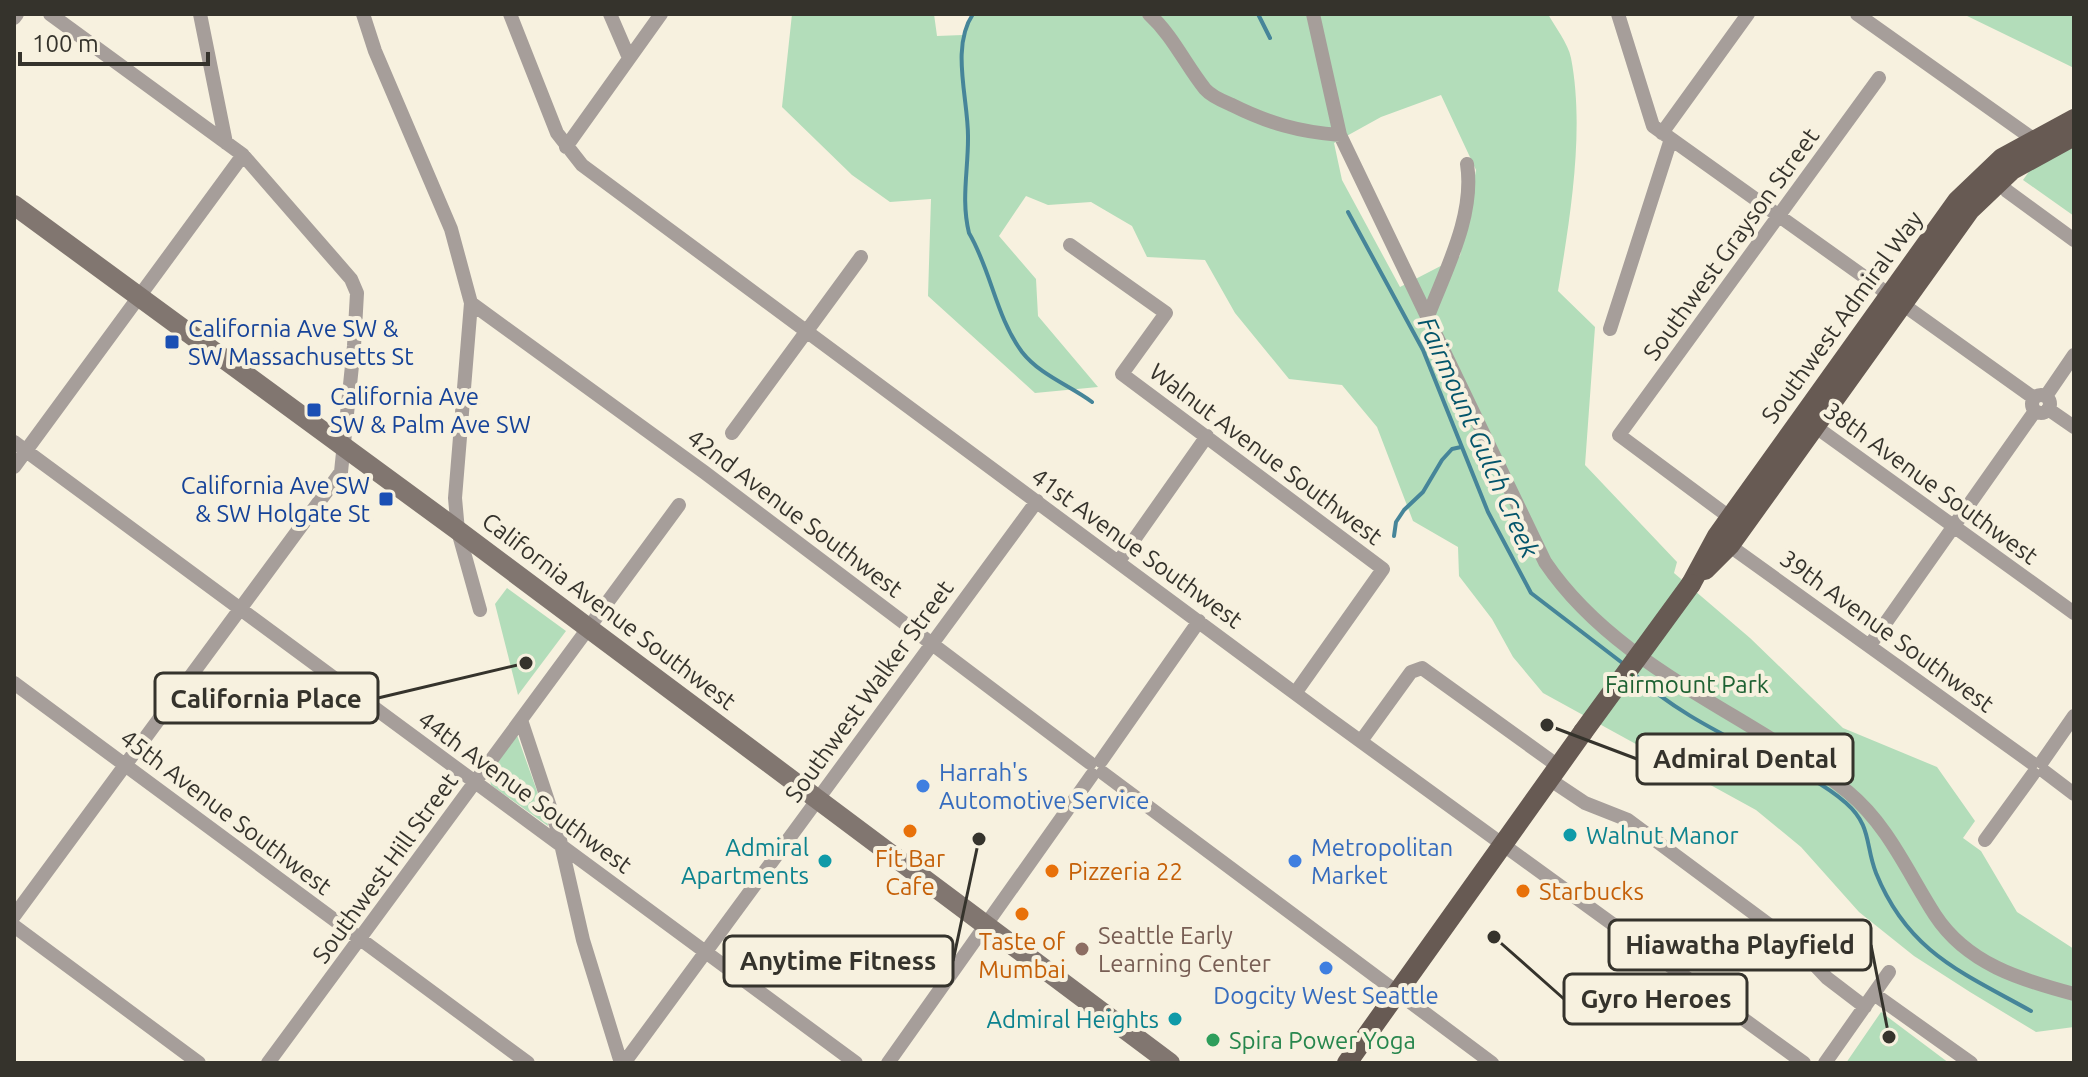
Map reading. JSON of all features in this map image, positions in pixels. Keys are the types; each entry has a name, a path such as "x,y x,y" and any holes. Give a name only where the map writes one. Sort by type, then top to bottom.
{"main road":[{"name":"Southwest Admiral Way","path":"1347,1063 1895,301 1957,201 1994,175 2033,139 2074,119"},
{"name":"Southwest Admiral Way","path":"1994,175 2074,136"},
{"name":"California Avenue Southwest","path":"14,205 458,531 1170,1063"}],"street":[{"path":"14,916 341,472 357,293 339,263 243,155 50,14"},
{"path":"200,14 226,143"},
{"path":"363,14 375,51 451,229 471,303 455,498 458,531 480,610"},
{"name":"41st Avenue Southwest","path":"510,14 566,147 582,165 1502,845 1804,1063"},
{"path":"610,14 629,58"},
{"path":"566,147 661,14"},
{"path":"1149,14 1180,47 1206,91 1218,99 1270,124 1308,133 1340,135"},
{"path":"1313,14 1340,135 1545,562 1581,609 1681,686 1847,792 1889,837 1937,918 1975,955 2022,981 2074,994"},
{"path":"1618,14 1650,121 1666,136 2074,427"},
{"path":"1610,329 1666,136 1748,14"},
{"path":"1857,14 2033,139"},
{"name":"Southwest Grayson Street","path":"1736,522 1619,435 1879,78"},
{"path":"14,467 20,446 139,297 243,155"},
{"path":"1428,316 1464,219 1469,194 1467,164"},
{"path":"1994,175 2074,240"},
{"name":"Walnut Avenue Southwest","path":"1070,245 1166,313 1122,374 1383,569 1296,692"},
{"path":"732,433 861,257"},
{"name":"42nd Avenue Southwest","path":"471,303 1492,1063"},
{"path":"1870,645 2074,355"},
{"name":"38th Avenue Southwest","path":"1808,422 2074,613"},
{"path":"1119,561 1207,436"},
{"name":"44th Avenue Southwest","path":"20,446 856,1063"},
{"name":"Southwest Walker Street","path":"622,1063 1037,501"},
{"name":"Southwest Hill Street","path":"268,1063 679,505"},
{"name":"39th Avenue Southwest","path":"1723,541 2074,794"},
{"path":"888,1063 1199,621"},
{"path":"1361,741 1417,668 1428,670 1554,772 1585,803 1628,820 1795,944 1827,978 1870,1000 1971,1063"},
{"name":"45th Avenue Southwest","path":"14,683 528,1063"},
{"path":"1985,840 2074,716"},
{"path":"521,720 561,845 583,940 622,1063"},
{"path":"14,926 199,1063"},
{"path":"1825,1063 1889,972"}],"green space":[{"name":"Fairmount Park","path":"792,14 934,14 937,36 963,35 972,14 1548,14 1571,58 1577,115 1574,174 1558,291 1595,327 1585,465 1677,562 1674,573 1750,638 1843,728 1937,767 1975,821 1963,838 1981,851 2017,912 2074,949 2074,1027 2036,1032 1970,992 1914,956 1859,912 1801,847 1756,810 1543,693 1513,657 1492,619 1459,576 1458,547 1413,521 1377,427 1342,385 1289,379 1235,313 1205,260 1147,257 1132,226 1091,202 1048,205 1026,196 999,236 1036,279 1038,316 1098,387 1035,393 928,296 931,199 890,202 852,175 782,107","holes":["1441,95 1476,170 1460,256 1400,287 1342,180 1334,143 1381,117"]},
{"path":"1963,14 2074,14 2074,68"},
{"path":"2074,145 2074,216 2023,180 2030,170"},
{"path":"507,588 566,631 518,695 495,604"},
{"path":"517,735 548,826 491,785 489,774"},
{"path":"1881,1012 1949,1063 1846,1063"}],"waterway":[{"path":"973,14 966,28 962,58 968,124 965,197 969,233 1006,324 1022,352 1046,373 1092,402"},
{"name":"Fairmount Gulch Creek","path":"1258,14 1270,38"},
{"name":"Fairmount Gulch Creek","path":"1348,212 1423,350 1488,512 1531,593 1625,665"},
{"path":"1394,536 1396,522 1404,510 1423,492 1442,460 1452,449 1461,447"},
{"name":"Fairmount Gulch Creek","path":"1634,674 1690,716 1812,779 1846,803 1864,828 1876,873 1904,922 1939,957 2031,1011"}],"place":[{"name":"California Ave SW & SW Massachusetts St","path":"172,342"},
{"name":"California Ave SW & Palm Ave SW","path":"314,410"},
{"name":"California Ave SW & SW Holgate St","path":"386,499"},
{"name":"California Place","path":"526,663"},
{"name":"Admiral Dental","path":"1547,725"},
{"name":"Harrah's Automotive Service","path":"923,786"},
{"name":"Fit Bar Cafe","path":"910,831"},
{"name":"Walnut Manor","path":"1570,835"},
{"name":"Anytime Fitness","path":"979,839"},
{"name":"Admiral Apartments","path":"825,861"},
{"name":"Metropolitan Market","path":"1295,861"},
{"name":"Pizzeria 22","path":"1052,871"},
{"name":"Starbucks","path":"1523,891"},
{"name":"Taste of Mumbai","path":"1022,914"},
{"name":"Gyro Heroes","path":"1494,937"},
{"name":"Seattle Early Learning Center","path":"1082,949"},
{"name":"Dogcity West Seattle","path":"1326,968"},
{"name":"Admiral Heights","path":"1175,1019"},
{"name":"Hiawatha Playfield","path":"1889,1037"},
{"name":"Spira Power Yoga","path":"1213,1040"}]}
